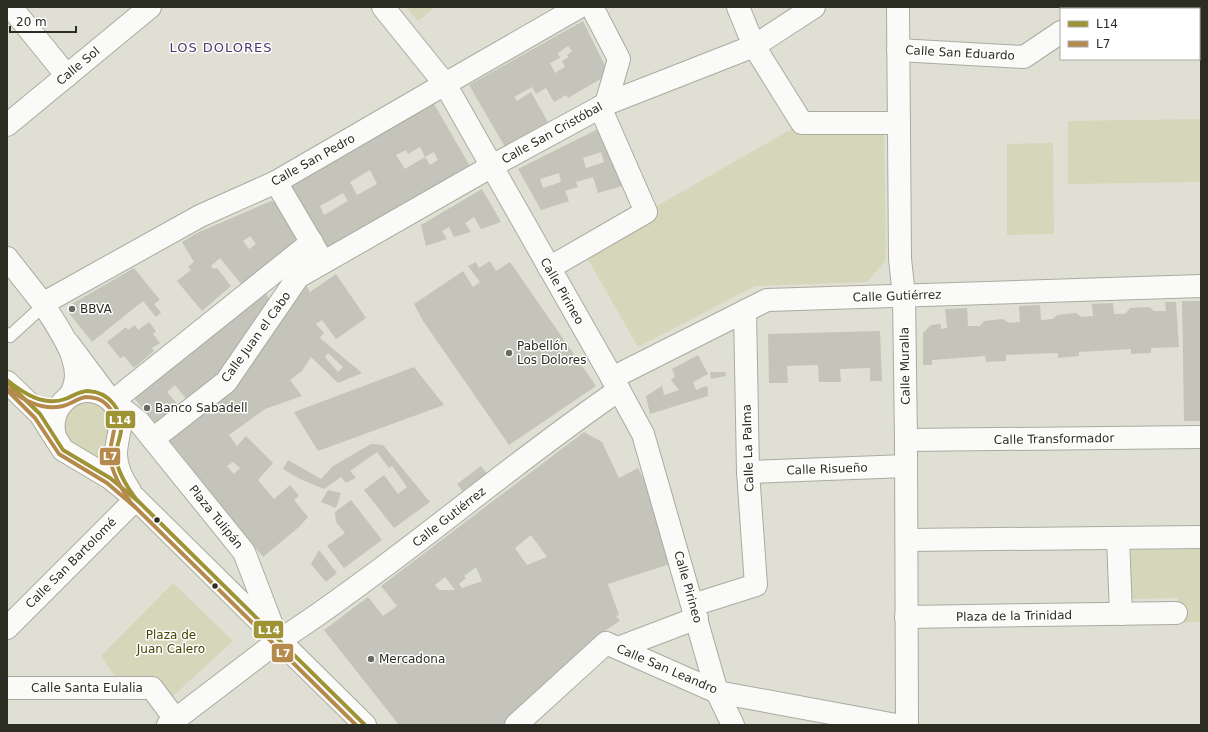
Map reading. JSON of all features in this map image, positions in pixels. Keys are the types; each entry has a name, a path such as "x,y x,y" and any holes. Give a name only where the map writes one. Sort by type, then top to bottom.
{"street":[{"path":"10,7 67,76"},
{"name":"Calle Sol","path":"7,126 150,7"},
{"name":"Calle Pirineo","path":"383,7 445,84 643,434 717,692 733,725"},
{"name":"Calle San Pedro","path":"44,305 51,299 200,216 276,182 579,7"},
{"path":"549,268 646,212 603,105 619,59 592,7"},
{"path":"738,7 754,46 802,123 899,123"},
{"name":"Calle San Cristóbal","path":"298,277 492,166 603,105 754,46 814,7"},
{"name":"Calle Muralla","path":"898,7 900,260 904,296 906,440 907,725"},
{"name":"Calle San Eduardo","path":"898,50 1024,57 1060,33"},
{"path":"276,182 324,263"},
{"path":"121,408 312,242"},
{"name":"Plaza Tulipán","path":"7,260 44,305 61,335 74,365 75,384 68,397 59,406 54,417 53,432 64,449"},
{"name":"Calle Juan el Cabo","path":"153,439 226,382 298,277"},
{"name":"Calle Gutiérrez","path":"172,722 278,641 310,622 433,529 563,429 615,384 767,300 1201,286"},
{"name":"Calle La Palma","path":"695,612 756,585 748,472 745,311"},
{"name":"Plaza Tulipán","path":"61,335 121,408 153,439 244,552 278,641"},
{"name":"Plaza Tulipán","path":"7,381 23,392 38,399 53,401 84,391 94,392 103,395 121,408"},
{"name":"Plaza Tulipán","path":"7,381 40,414 64,449 110,478 136,499 278,641"},
{"name":"Plaza Tulipán","path":"121,408 121,421 116,454 117,464 122,477 136,499"},
{"name":"Calle Transformador","path":"906,440 1201,437"},
{"path":"64,449 87,460 98,458 113,449 119,438"},
{"name":"Calle Risueño","path":"748,472 906,466"},
{"name":"Calle San Bartolomé","path":"7,628 136,499"},
{"path":"907,540 1201,537"},
{"path":"1118,538 1121,614"},
{"path":"618,648 695,612"},
{"name":"Plaza de la Trinidad","path":"906,617 1176,613"},
{"path":"278,641 365,725"},
{"name":"Calle San Leandro","path":"516,725 606,643 717,692 896,725"},
{"name":"Calle Santa Eulalia","path":"7,688 152,688 172,722"}],"lane":[{"path":"7,334 10,336 44,305"}],"green space":[{"path":"406,7 435,7 418,21"},
{"path":"1201,119 1201,182 1068,184 1068,121"},
{"path":"802,123 884,123 886,260 867,282 755,286 638,347 582,249"},
{"path":"1053,143 1054,234 1007,235 1007,144"},
{"path":"62,401 112,402 108,452 98,458 63,450"},
{"path":"1201,549 1201,622 1179,623 1178,598 1131,599 1131,550"},
{"name":"Plaza de Juan Calero","path":"173,583 233,641 164,704 123,688 101,656"}],"building":[{"path":"583,21 609,74 568,98 566,95 554,102 546,88 536,94 532,87 514,97 517,101 531,92 548,122 505,147 469,85","holes":["568,46 572,51 567,55 569,57 562,61 565,67 555,73 550,63 560,58 558,53"]},
{"path":"434,104 470,166 327,249 291,187","holes":["420,147 425,157 405,169 396,155 406,150 408,154","434,152 438,160 430,165 425,157","370,170 377,184 357,195 350,182","343,193 348,201 324,215 320,206"]},
{"path":"598,129 626,185 598,193 593,177 576,182 578,187 565,191 569,201 541,210 518,169","holes":["601,152 604,162 586,168 583,158","559,173 561,182 543,188 540,179"]},
{"path":"482,189 501,222 481,229 474,217 465,223 471,232 454,237 449,227 442,231 447,239 426,246 421,225"},
{"path":"271,201 275,202 301,236 242,285 220,258 211,266 214,269 217,268 231,286 202,311 177,281 191,270 188,267 194,262 182,242 199,232","holes":["250,236 256,244 249,249 243,241"]},
{"name":"Pabellón Los Dolores","path":"490,261 496,271 510,262 596,386 509,445 423,321 414,304 463,271 473,287 480,282 468,266 476,262 479,268"},
{"path":"134,268 160,300 154,304 161,313 156,317 143,301 92,342 69,313 70,305"},
{"path":"336,274 366,318 336,339 322,320 316,324 324,333 320,338 362,373 338,383 311,357 302,371 290,380 302,396 265,409 229,435 237,446 246,436 273,463 258,480 274,499 290,485 299,496 294,500 308,517 299,527 263,557 169,440 306,285 310,292","holes":["328,353 343,367 338,372 325,357","233,462 240,468 234,474 227,466"]},
{"path":"265,293 271,301 219,375 187,400 175,385 167,392 179,406 155,424 134,398"},
{"path":"1182,301 1201,301 1201,421 1184,421"},
{"path":"1165,302 1176,302 1179,347 1151,348 1151,353 1131,354 1131,349 1079,352 1079,356 1058,358 1058,353 1006,355 1006,361 986,362 985,356 932,360 932,365 923,365 923,333 931,325 941,324 941,329 947,328 945,309 967,308 968,326 980,326 984,321 1003,319 1009,323 1020,322 1019,306 1040,305 1041,320 1053,319 1057,315 1076,313 1081,317 1093,316 1092,304 1113,303 1114,314 1125,314 1130,308 1149,307 1154,311 1166,311"},
{"path":"149,322 156,331 153,334 160,343 152,348 154,351 134,368 124,356 120,358 107,342 126,327 128,330 135,325 138,330"},
{"path":"880,331 882,381 870,381 870,368 840,369 841,382 819,382 818,365 787,366 788,383 769,383 768,334"},
{"path":"698,355 708,374 693,382 696,390 706,386 708,388 708,396 650,414 646,396 662,386 664,395 679,390 671,380 675,376 672,369"},
{"path":"414,367 444,405 318,451 294,412"},
{"path":"710,372 725,372 726,376 711,379"},
{"path":"584,432 602,442 619,478 638,468 666,523 676,562 608,584 619,615 616,616 620,621 601,633 504,725 399,725 324,630 368,597 383,616 397,606 381,586","holes":["531,535 547,557 527,565 515,548","476,567 482,581 462,588 459,584 466,578 464,576","445,577 455,590 439,590 435,585"]},
{"path":"371,444 383,445 430,502 394,528 364,490 384,475 398,494 407,487 392,466 389,468 377,452 350,471 356,478 346,483 341,477 324,489 300,479 283,469 288,460 321,479 333,466"},
{"path":"481,466 489,476 465,494 457,484"},
{"path":"328,490 341,493 336,508 321,502"},
{"path":"351,500 382,540 344,568 327,546 345,533 336,522 335,512"},
{"path":"319,550 337,573 326,582 311,564"}],"transit line":[{"name":"L14","path":"7,380 20,390 42,400 57,401 85,391 96,392 109,399 114,404 120,416 121,424 121,431 116,451 117,464 123,480 136,499 365,725"},
{"name":"L14","path":"8,383 40,414 63,450 110,478 139,502"},
{"name":"L7","path":"7,388 20,397 40,406 63,406 86,397 97,399 106,404 111,410 115,423 110,452 111,465 118,482 131,503 356,725"},
{"name":"L7","path":"7,390 35,418 59,454 107,483 135,507"}],"place":[{"name":"BBVA","path":"72,309"},
{"name":"Pabellón Los Dolores","path":"509,353"},
{"name":"Banco Sabadell","path":"147,408"},
{"name":"Mercadona","path":"371,659"}],"district":[{"name":"LOS DOLORES","path":"221,47"}]}
